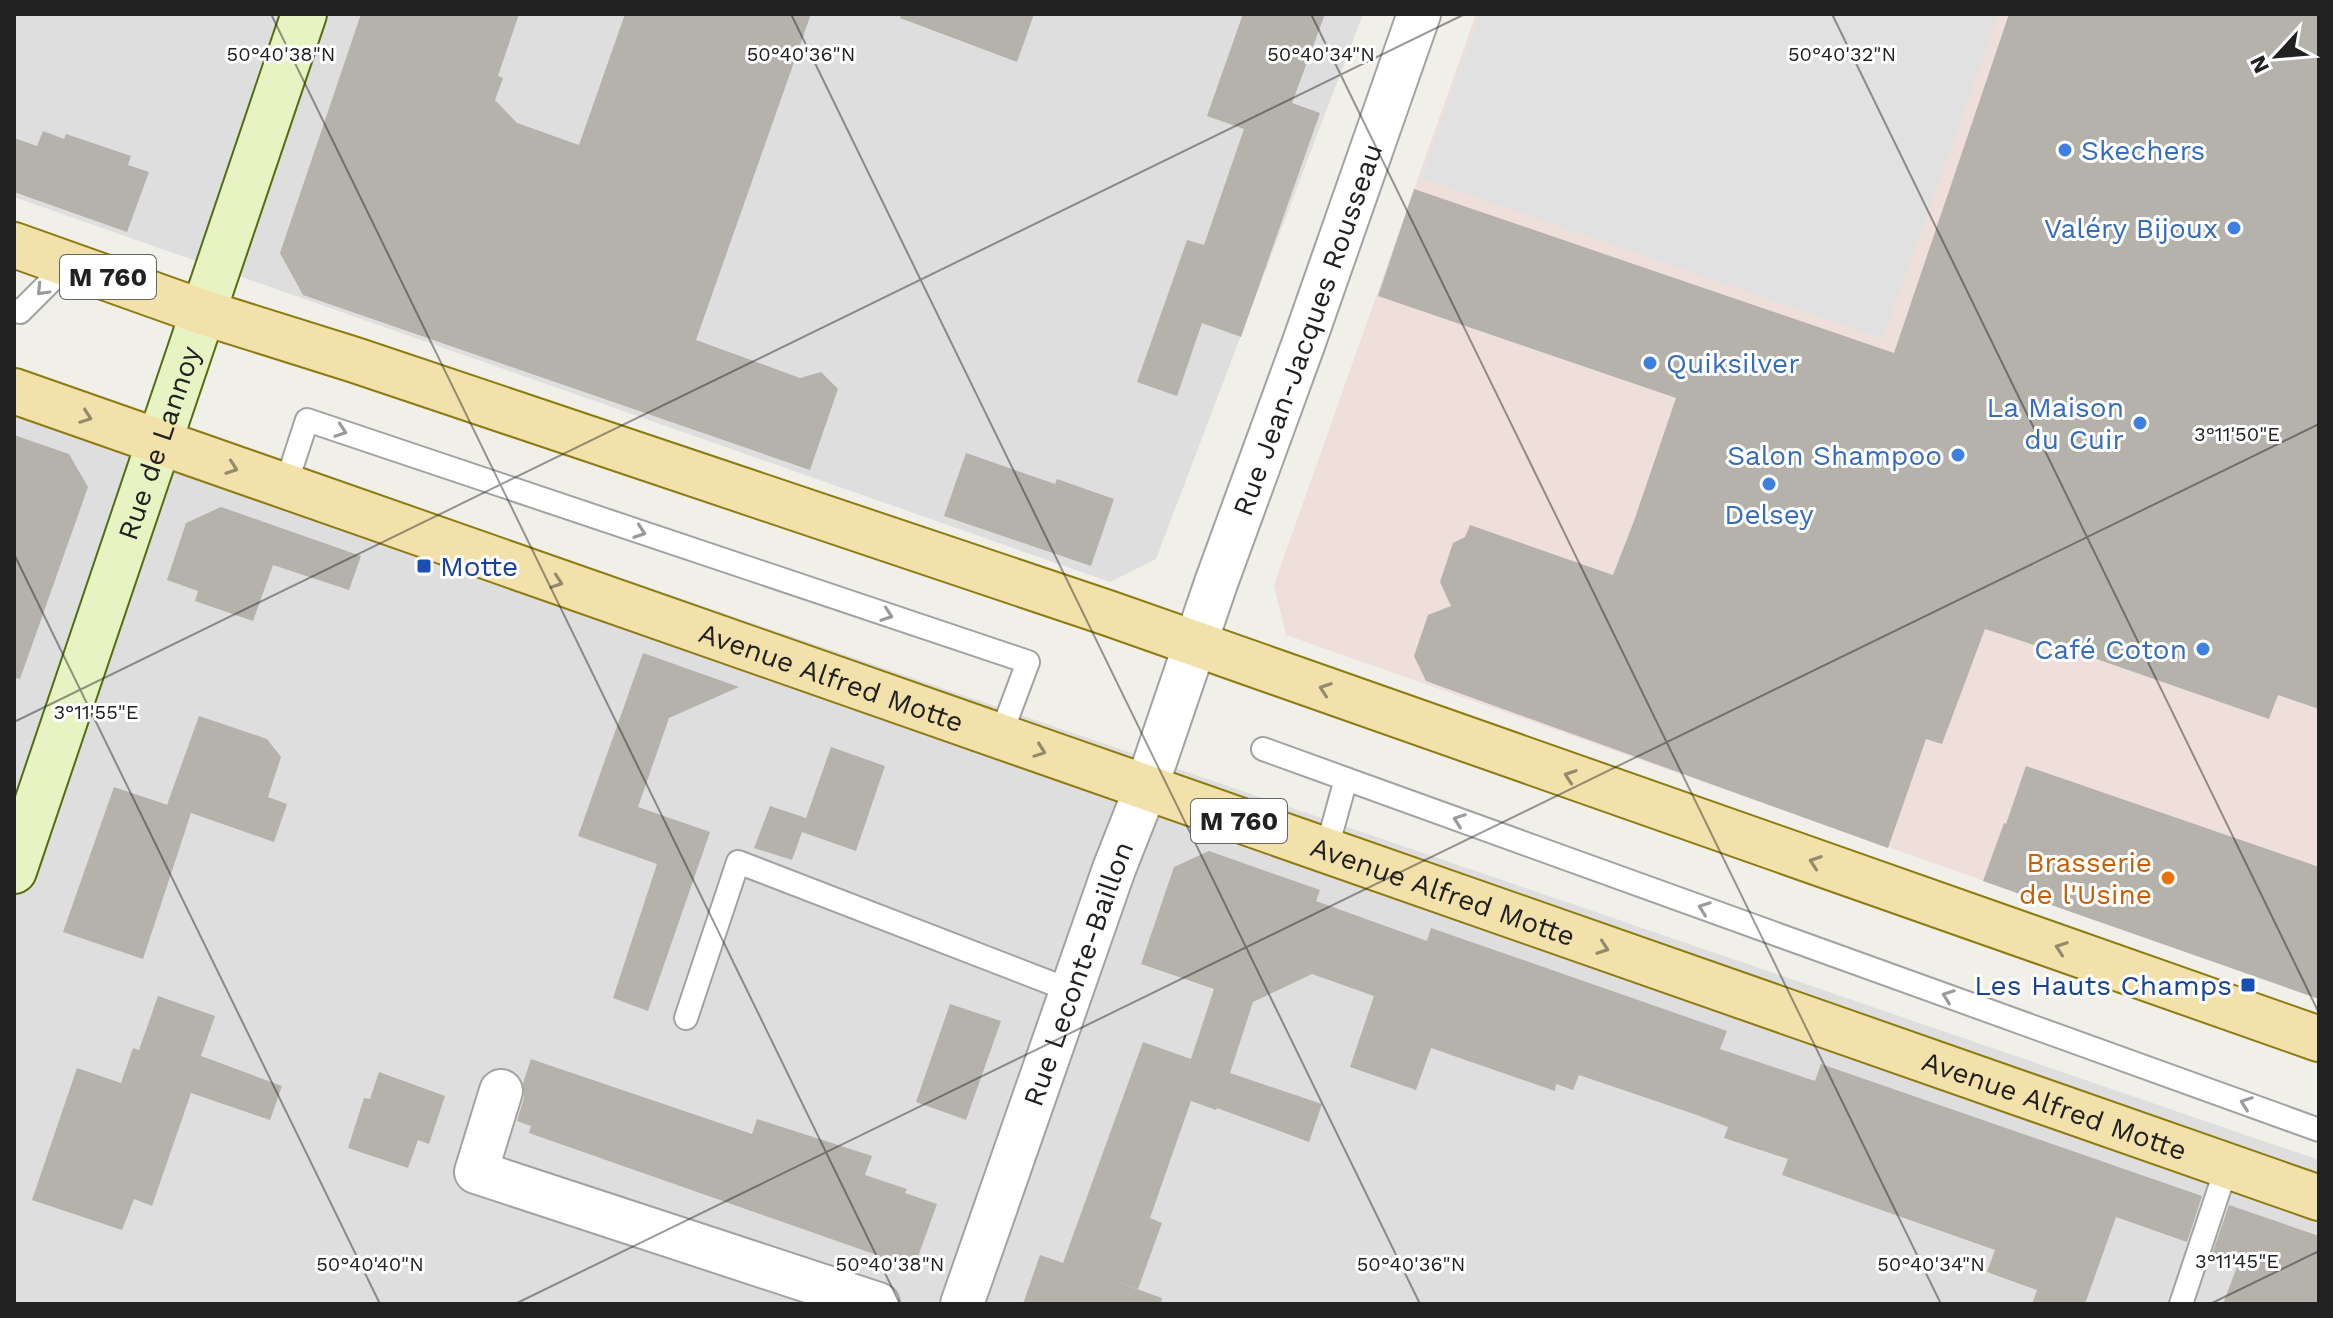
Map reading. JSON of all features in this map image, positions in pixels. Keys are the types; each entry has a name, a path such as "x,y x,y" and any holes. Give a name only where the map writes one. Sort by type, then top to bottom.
{"main road":[{"name":"Rue de Lannoy","path":"14,871 304,14"},
{"name":"M 760","path":"14,245 202,312 355,360 1196,644 2319,1039"},
{"name":"M 760","path":"14,391 159,442"},
{"name":"Avenue Alfred Motte","path":"159,442 2319,1198"}],"street":[{"name":"Rue Jean-Jacques Rousseau","path":"1196,644 1419,14"},
{"name":"Rue Leconte-Baillon","path":"962,1304 1196,644"},
{"path":"501,1091 476,1172 878,1304"}],"lane":[{"path":"14,310 20,312 69,263"},
{"path":"285,487 307,420 1028,662 1000,737"},
{"path":"1263,749 2319,1130"},
{"path":"1326,851 1346,779"},
{"path":"686,1018 738,862 1072,991"},
{"path":"2181,1304 2227,1166"}],"shaded area":[{"path":"14,14 1363,14 1156,559 1110,582 14,197"},
{"path":"1476,14 2319,14 2319,999 1286,635 1274,585"},
{"path":"1480,14 1999,14 1883,339 1421,178"},
{"path":"14,370 2319,1160 2319,1304 14,1304"}],"building":[{"path":"361,14 519,14 498,76 503,78 495,100 517,123 579,145 625,14 811,14 696,340 800,378 821,372 838,389 810,470 303,295 280,253"},
{"path":"901,14 1034,14 1017,62 900,18"},
{"path":"1243,14 1325,14 1292,103 1320,113 1241,337 1202,323 1177,396 1137,382 1187,240 1204,245 1244,129 1207,116"},
{"path":"2009,14 2319,14 2319,709 2278,695 2269,719 2039,639 2037,646 1985,629 1942,744 1926,739 1888,848 1426,681 1414,656 1428,615 1451,606 1440,582 1453,543 1465,537 1470,525 1613,575 1676,398 1378,296 1414,189 1894,353"},
{"path":"43,131 64,139 66,134 131,156 128,165 149,172 127,232 14,192 14,138 37,146"},
{"path":"14,435 69,454 88,487 20,679 14,678"},
{"path":"966,453 1055,484 1057,479 1114,499 1091,566 944,516"},
{"path":"221,507 361,556 349,590 273,565 253,621 195,601 198,591 167,580 186,523"},
{"path":"643,653 739,687 669,718 638,807 710,832 648,1011 613,998 657,864 578,836"},
{"path":"199,716 267,739 281,757 268,797 287,804 274,842 191,813 143,959 63,932 114,787 167,805"},
{"path":"831,747 885,766 856,851 802,832 792,860 754,848 770,806 806,818"},
{"path":"2026,766 2319,867 2319,999 1983,881"},
{"path":"1209,851 1320,890 1316,901 1427,941 1431,928 1727,1031 1720,1049 1815,1081 1821,1064 2202,1196 2187,1242 2116,1217 2085,1304 2032,1304 2037,1290 1987,1272 1995,1250 1782,1175 1788,1159 1724,1138 1728,1127 1697,1115 1579,1075 1573,1090 1556,1084 1555,1091 1431,1048 1416,1090 1350,1067 1374,996 1312,974 1253,1002 1230,1073 1322,1104 1309,1142 1191,1101 1150,1218 1162,1223 1138,1289 1109,1279 1162,1298 1161,1304 1023,1304 1040,1255 1063,1263 1143,1042 1191,1059 1214,989 1141,964 1174,867"},
{"path":"158,996 215,1016 201,1056 282,1086 270,1120 191,1093 152,1206 134,1199 122,1230 32,1200 77,1068 121,1083 133,1048 139,1050"},
{"path":"950,1004 1001,1021 966,1120 916,1102"},
{"path":"531,1059 752,1134 757,1119 872,1156 865,1175 907,1189 905,1193 937,1204 914,1268 529,1133 531,1126 517,1121 524,1098 523,1083"},
{"path":"379,1072 445,1096 429,1144 418,1140 408,1168 348,1148 364,1098 370,1099"},
{"path":"2229,1205 2319,1236 2319,1304 2223,1304 2238,1264 2212,1254"}],"place":[{"name":"Skechers","path":"2065,150"},
{"name":"Valéry Bijoux","path":"2234,228"},
{"name":"Quiksilver","path":"1650,363"},
{"name":"La Maison du Cuir","path":"2140,423"},
{"name":"Salon Shampoo","path":"1958,455"},
{"name":"Delsey","path":"1769,484"},
{"name":"Motte","path":"424,566"},
{"name":"Café Coton","path":"2203,649"},
{"name":"Brasserie de l'Usine","path":"2168,878"},
{"name":"Les Hauts Champs","path":"2248,985"}]}
